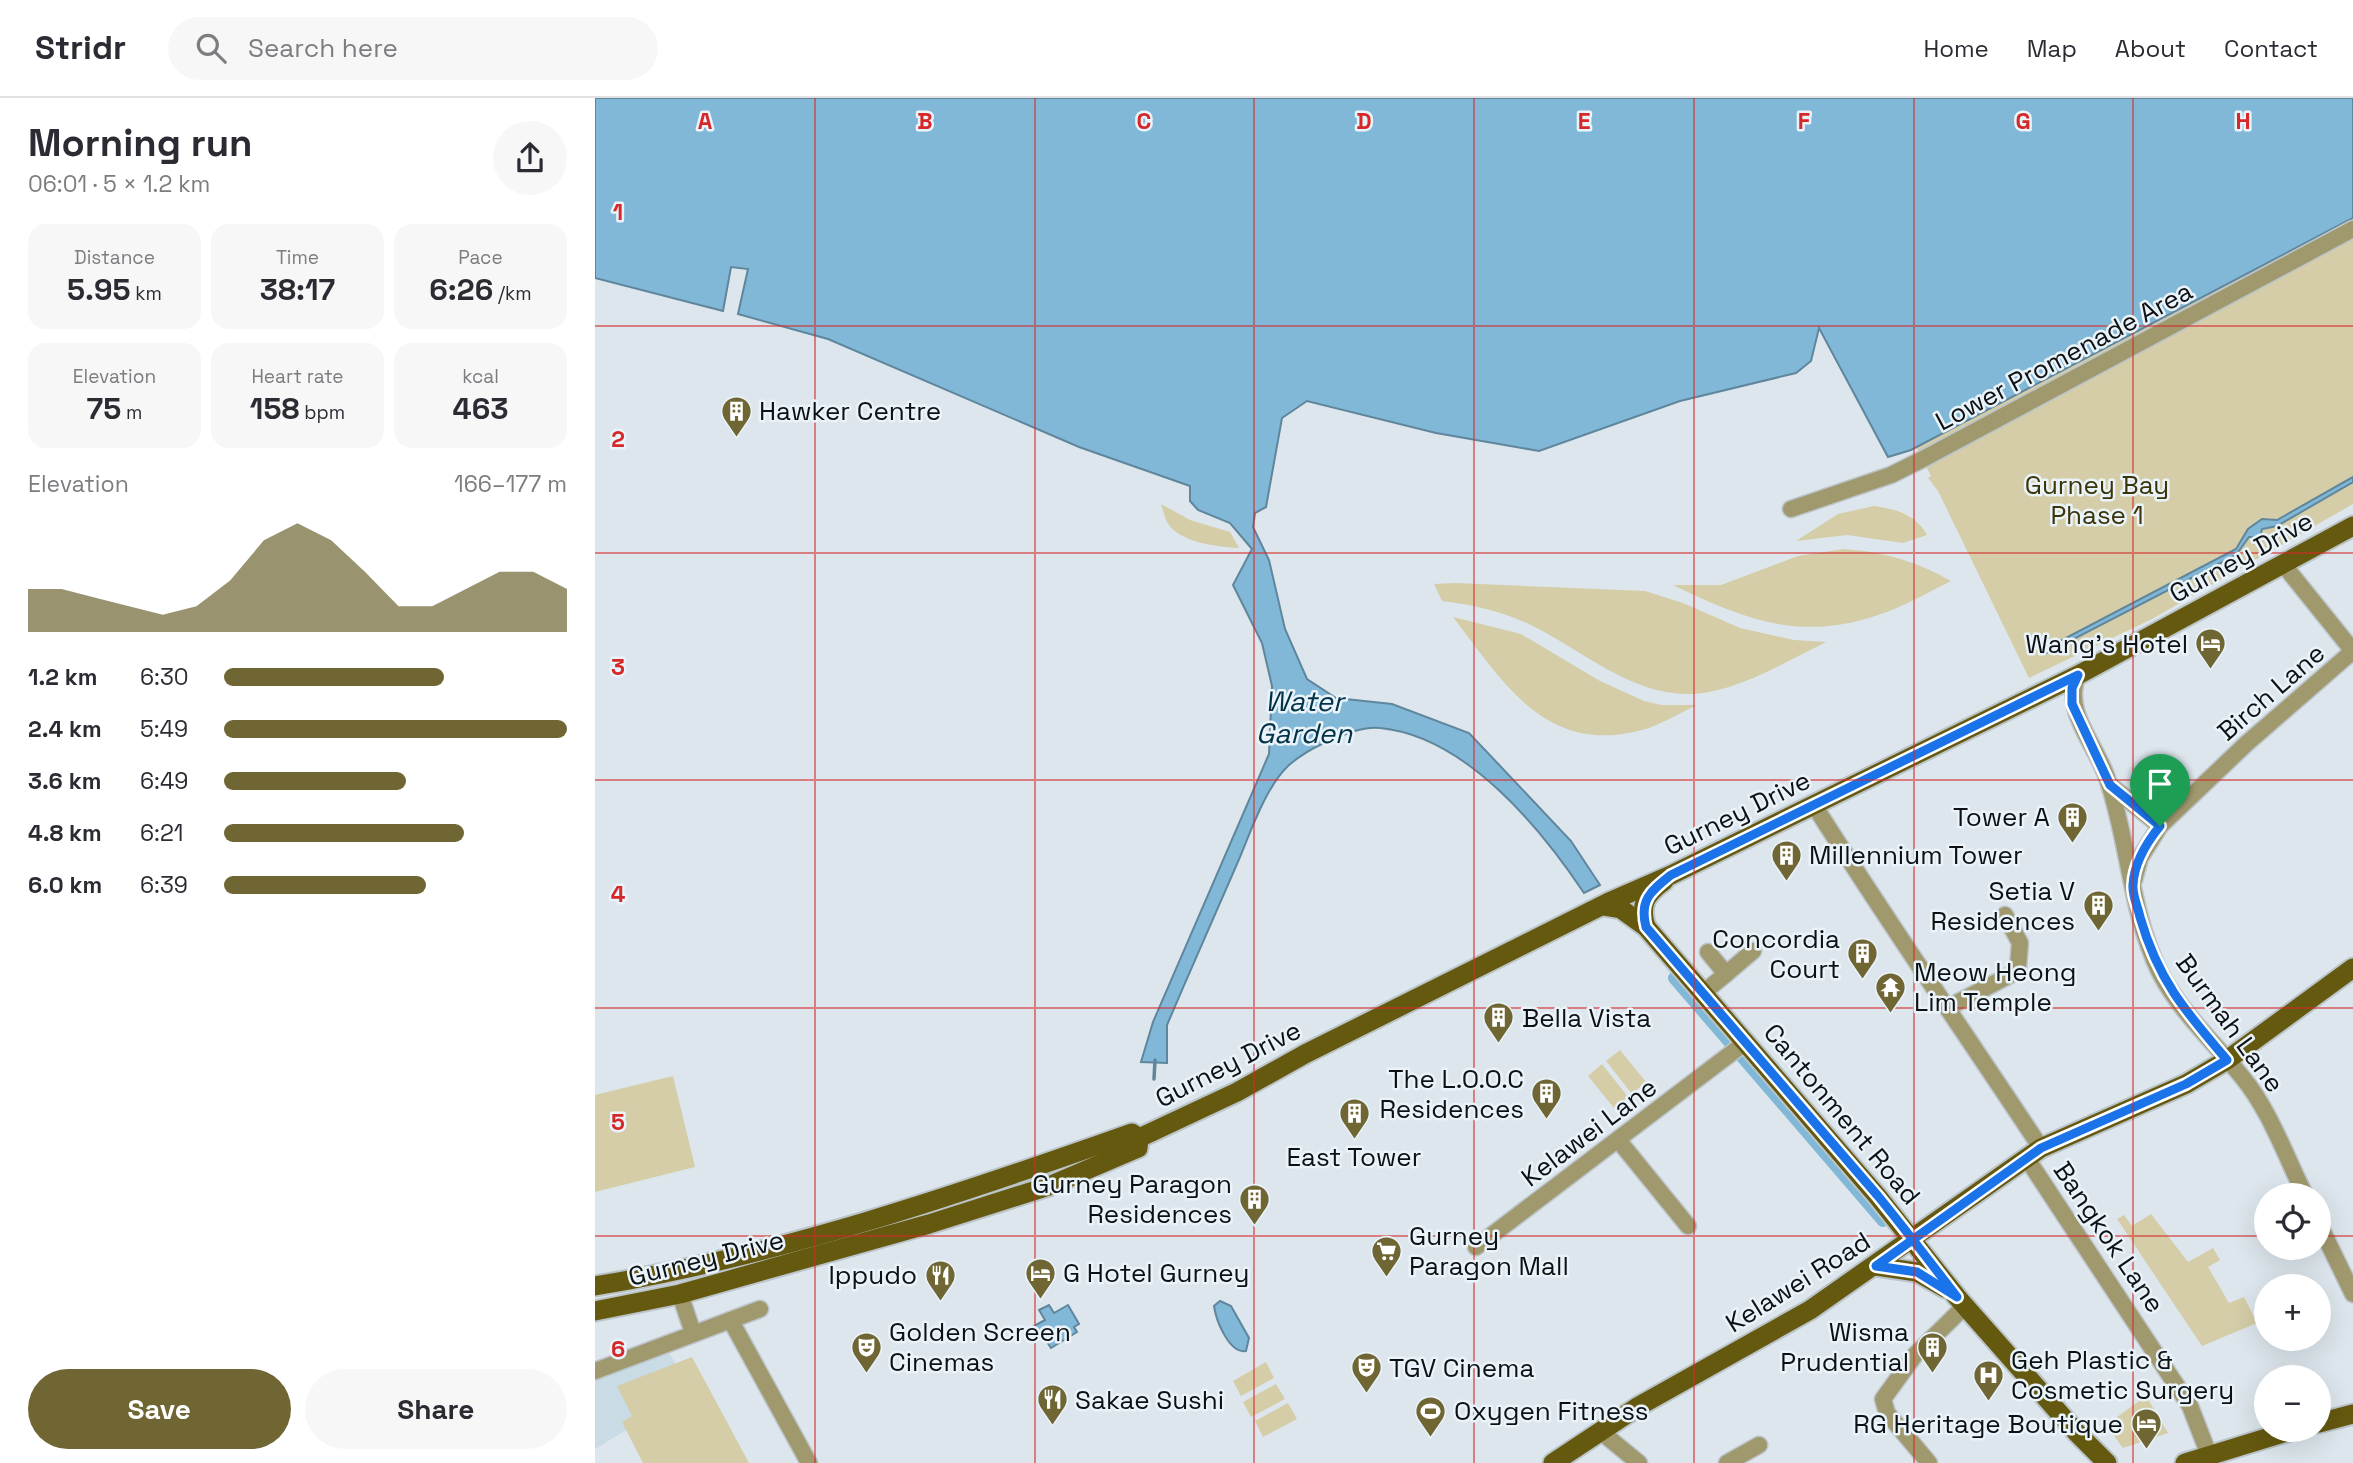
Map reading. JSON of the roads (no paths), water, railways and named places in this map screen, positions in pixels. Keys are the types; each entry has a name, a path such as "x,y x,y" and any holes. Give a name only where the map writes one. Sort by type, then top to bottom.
{"main road":[{"name":"Gurney Drive","path":"1139,1138 1654,880 1671,875 2078,675 2353,526"},
{"path":"1646,927 1644,901 1651,891 1671,875"},
{"name":"Cantonment Road","path":"1603,906 1627,912 1646,927 1703,993 1738,1048 1912,1239 2086,1452 2107,1463"},
{"name":"Kelawei Road","path":"1553,1463 1673,1386 1801,1316 1876,1266 2033,1152 2186,1084 2227,1060 2353,968"},
{"name":"Gurney Drive","path":"595,1286 770,1247 1042,1165 1132,1133 1139,1138"},
{"name":"Gurney Drive","path":"595,1311 680,1294 867,1242 1049,1186 1138,1148 1139,1138"},
{"path":"1042,1165 1049,1186"},
{"path":"1876,1266 1917,1272 1961,1301"},
{"path":"2331,1420 2353,1414"},
{"path":"2185,1463 2254,1442"}],"street":[{"name":"Lower Promenade Area","path":"1791,509 1891,475 2353,229"},
{"path":"2283,564 2353,651"},
{"name":"Birch Lane","path":"2132,886 2140,858 2160,826 2246,744 2353,651"},
{"name":"Burmah Lane","path":"2078,675 2072,688 2072,704 2110,785 2132,886 2149,946 2169,989 2259,1102 2299,1183"},
{"path":"2110,785 2160,826"},
{"name":"Bangkok Lane","path":"1814,805 1888,922 1949,1007 2033,1152 2190,1406 2209,1455"},
{"path":"1949,1007 2010,975 2018,967 2020,943 2004,915"},
{"path":"1703,993 1753,951"},
{"path":"1708,952 1726,974"},
{"name":"Kelawei Lane","path":"1476,1247 1738,1048"},
{"path":"1619,1141 1688,1226"},
{"path":"2331,1248 2351,1287"},
{"path":"680,1294 692,1333"},
{"path":"1929,1463 1883,1406 1886,1392 1961,1301"},
{"path":"595,1371 760,1310"},
{"path":"731,1321 809,1463"},
{"path":"1600,1431 1639,1463"},
{"path":"1727,1463 1759,1445"}],"water":[{"name":"Water Garden","path":"595,98 2353,98 2353,218 1911,450 1888,457 1819,328 1811,361 1796,373 1680,401 1539,451 1436,433 1307,401 1282,418 1266,507 1255,513 1253,527 1269,560 1285,629 1307,679 1336,698 1392,704 1469,733 1571,841 1600,885 1584,893 1546,840 1523,814 1470,766 1442,748 1411,735 1380,728 1344,735 1296,759 1272,786 1167,1025 1167,1063 1141,1062 1153,1022 1269,754 1272,686 1262,643 1233,585 1252,549 1230,523 1198,510 1190,501 1190,486 1079,447 828,339 738,314 748,269 731,267 723,311 595,278"},
{"path":"2353,477 2353,482 2277,526 2262,529 2260,538 2254,543 2252,537 2249,537 2236,555 2045,654 2043,650 2236,549 2248,529 2262,519 2277,520"},
{"path":"1220,1301 1231,1306 1249,1338 1246,1351 1234,1347 1224,1335 1214,1306"},
{"path":"1049,1305 1054,1313 1068,1305 1079,1324 1074,1327 1077,1332 1051,1348 1043,1336 1039,1338 1032,1327 1045,1320 1039,1310"}],"waterway":[{"path":"1674,978 1883,1221"},
{"path":"1154,1079 1155,1060"}],"place":[{"name":"Hawker Centre","path":"736,438"},
{"name":"Wang's Hotel","path":"2211,671"},
{"name":"Tower A","path":"2073,844"},
{"name":"Millennium Tower","path":"1786,882"},
{"name":"Setia V Residences","path":"2098,933"},
{"name":"Concordia Court","path":"1863,981"},
{"name":"Meow Heong Lim Temple","path":"1891,1014"},
{"name":"Bella Vista","path":"1499,1045"},
{"name":"The L.O.O.C Residences","path":"1547,1121"},
{"name":"East Tower","path":"1354,1141"},
{"name":"Gurney Paragon Residences","path":"1255,1226"},
{"name":"Gurney Paragon Mall","path":"1386,1278"},
{"name":"G Hotel Gurney","path":"1040,1300"},
{"name":"Ippudo","path":"940,1302"},
{"name":"Golden Screen Cinemas","path":"866,1374"},
{"name":"Wisma Prudential","path":"1932,1374"},
{"name":"TGV Cinema","path":"1366,1395"},
{"name":"Geh Plastic & Cosmetic Surgery","path":"1988,1402"},
{"name":"Sakae Sushi","path":"1052,1427"},
{"name":"Oxygen Fitness","path":"1431,1438"},
{"name":"RG Heritage Boutique","path":"2146,1451"}],"park label":[{"name":"Gurney Bay Phase 1","path":"2097,500"}]}
